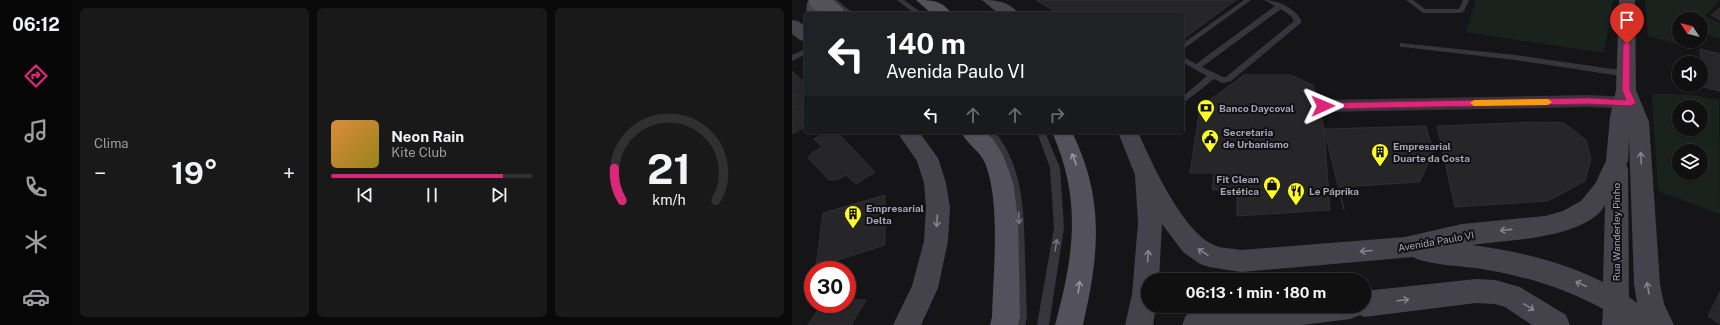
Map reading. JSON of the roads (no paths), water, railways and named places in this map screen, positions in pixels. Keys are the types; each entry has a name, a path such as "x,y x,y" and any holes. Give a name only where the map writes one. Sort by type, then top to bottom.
{"main road":[{"path":"815,12 815,3 818,0 833,12"},
{"path":"924,0 940,12"},
{"path":"990,0 1007,12"},
{"name":"Avenida Paulo VI","path":"1146,175 1172,220 1192,244 1209,256 1241,261 1404,248 1462,235 1545,226 1569,219 1589,208 1604,190 1617,161 1620,117 1627,92 1627,0"},
{"path":"792,24 804,34"},
{"name":"Avenida Paulo VI","path":"1627,92 1639,122 1647,284 1651,305 1660,325"},
{"path":"907,325 925,288 936,241 938,207 935,183 927,158 909,134"},
{"path":"973,134 985,145 1008,180 1006,219 1006,317 1004,325"},
{"path":"1063,134 1077,168 1084,196 1082,264 1078,294 1069,325"},
{"path":"1132,135 1146,175 1150,223 1145,295 1139,325"},
{"name":"Rua Wanderley Pinho","path":"1616,314 1617,161"},
{"path":"1404,248 1492,259 1543,269 1569,278 1616,314 1644,325"},
{"path":"1371,303 1476,291 1495,292 1511,296 1556,325"},
{"path":"1196,325 1234,323 1302,313"}],"street":[{"path":"1323,106 1588,101 1627,92"}],"lane":[{"path":"833,0 848,12"},
{"path":"900,0 917,12"},
{"path":"1184,47 1248,0"},
{"path":"1184,60 1212,76 1222,80 1228,79 1296,24 1298,20 1295,16 1280,6 1267,0"},
{"path":"1409,0 1423,11 1461,11 1466,0"},
{"path":"1197,67 1280,6"},
{"path":"1403,45 1481,53 1579,66 1627,92"},
{"path":"792,58 804,52"},
{"path":"1184,99 1212,76"},
{"path":"992,134 1007,156 1008,180 1019,216 1021,317 1019,325"},
{"path":"1042,134 1055,168 1059,228 1043,325"}],"place":[{"name":"Banco Daycoval","path":"1206,123"},
{"name":"Secretaria de Urbanismo","path":"1210,153"},
{"name":"Empresarial Duarte da Costa","path":"1380,167"},
{"name":"Fit Clean Estética","path":"1272,200"},
{"name":"Le Páprika","path":"1296,206"},
{"name":"Empresarial Delta","path":"853,229"}]}
